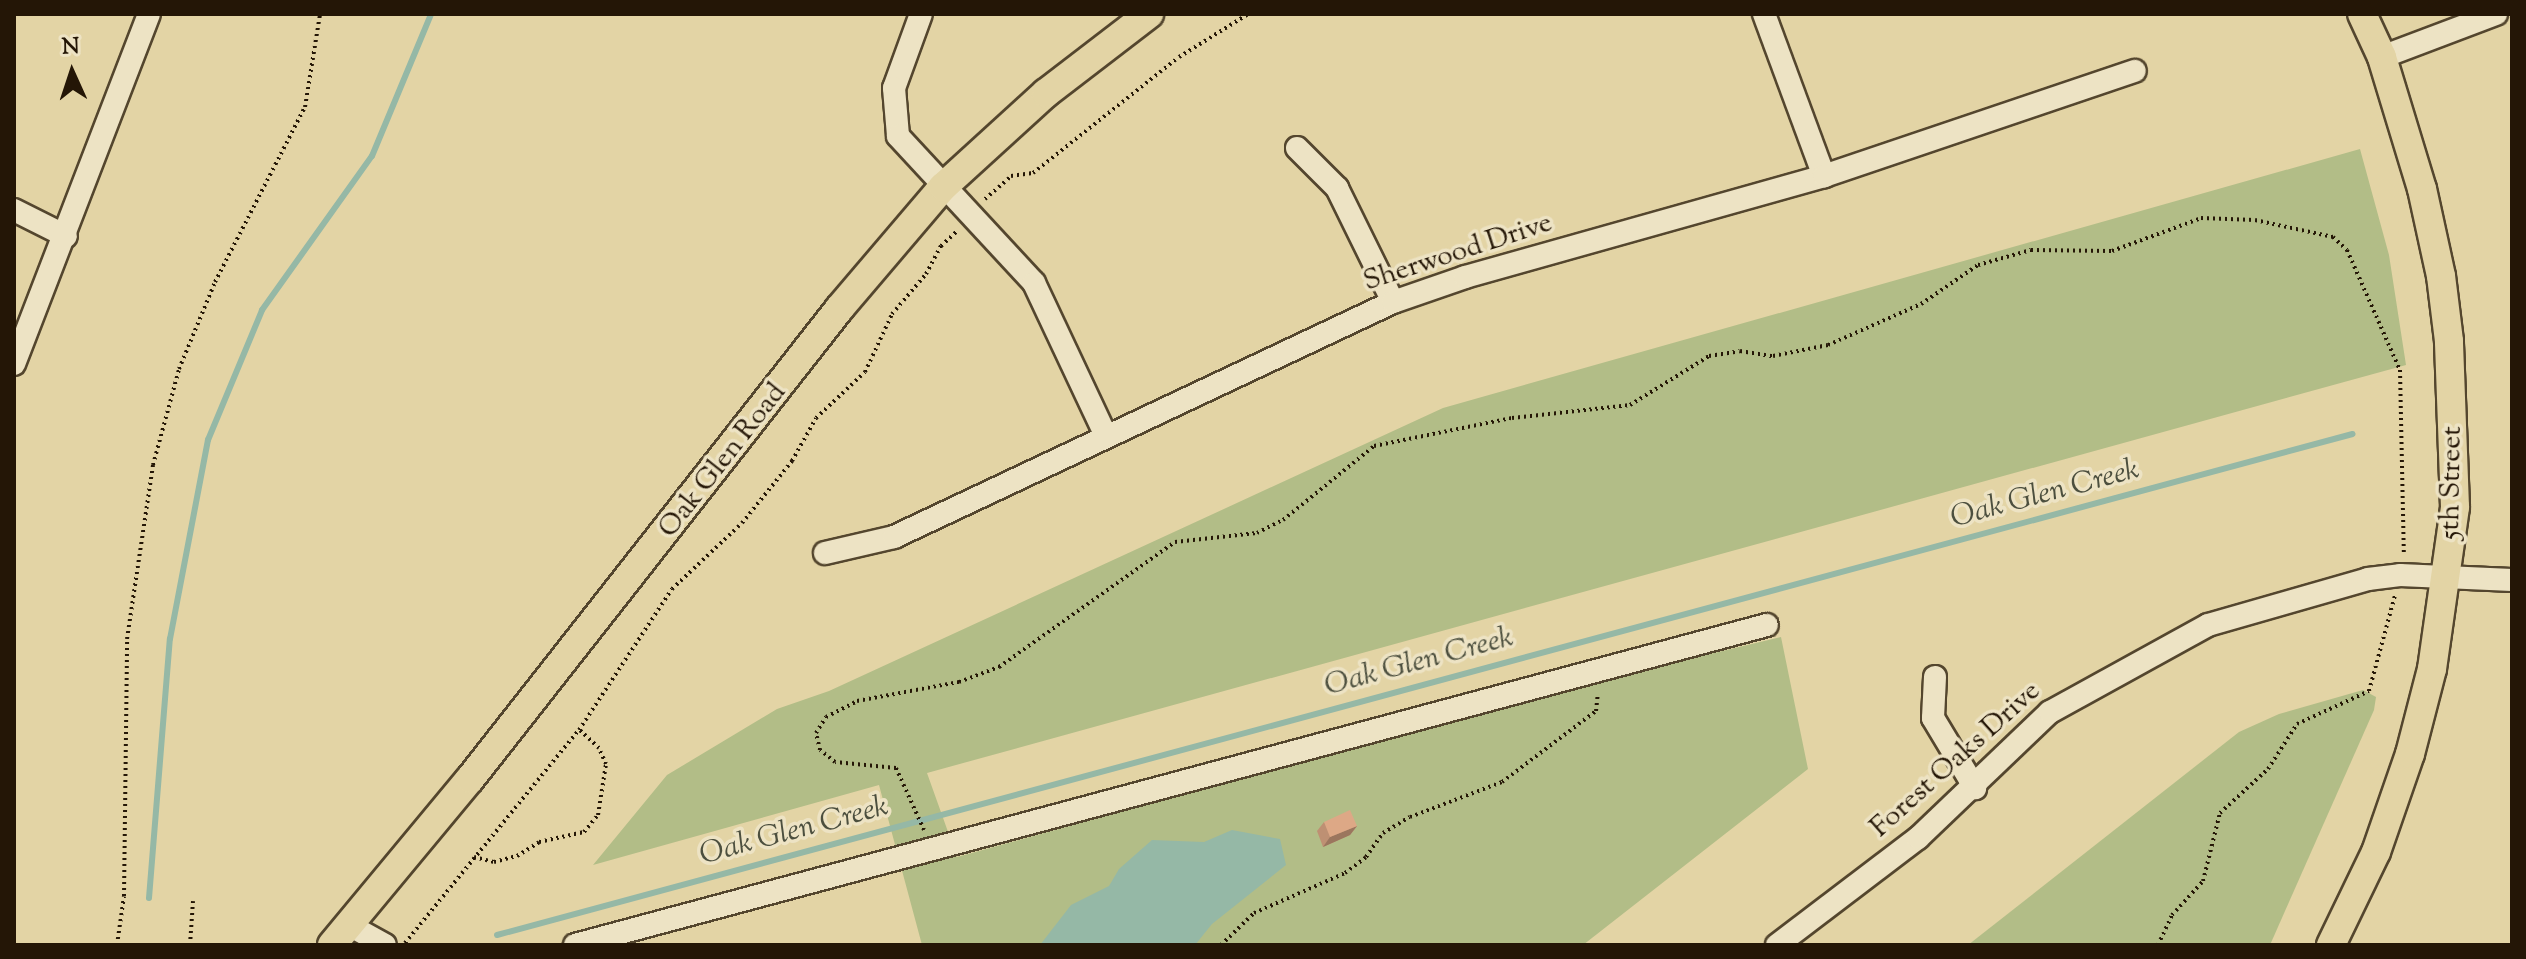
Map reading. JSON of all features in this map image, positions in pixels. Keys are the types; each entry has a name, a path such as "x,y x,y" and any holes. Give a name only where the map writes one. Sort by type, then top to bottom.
{"main road":[{"name":"Oak Glen Road","path":"340,935 500,742 839,309 943,187 1046,93 1149,14"},
{"name":"5th Street","path":"2331,945 2376,852 2410,754 2448,576 2455,507 2455,427 2444,302 2422,189 2382,57 2362,14"}],"street":[{"path":"14,364 66,236 149,14"},
{"path":"921,14 894,88 892,116 898,136 1034,283 1106,436"},
{"path":"1764,14 1824,176"},
{"path":"2382,57 2496,14"},
{"name":"Sherwood Drive","path":"825,553 894,537 1393,302 1465,277 1824,176 2135,71"},
{"path":"1297,148 1337,188 1393,302"},
{"path":"14,210 66,236"},
{"name":"Forest Oaks Drive","path":"1777,945 1918,838 1975,788 2050,712 2208,625 2339,585 2400,575 2512,580"},
{"path":"575,945 1767,625"},
{"path":"1935,677 1933,718 1975,788"},
{"path":"340,935 385,945"}],"path":[{"path":"117,945 124,896 127,639 153,465 179,369 215,282 305,107 320,14"},
{"path":"403,945 579,730 672,589 742,523 792,461 816,418 865,372 892,314 926,274 941,246 954,237 967,210 996,193 1011,176 1033,173 1179,57 1248,14"},
{"path":"932,850 902,777 890,766 849,765 825,756 816,744 820,724 843,706 959,682 999,667 1175,542 1257,533 1283,520 1359,456 1382,443 1512,418 1630,405 1709,356 1740,351 1773,356 1860,333 1921,304 1978,265 2004,256 2041,249 2112,251 2201,218 2320,230 2347,250 2400,370 2403,460 2400,575 2369,691 2297,724 2268,769 2220,813 2203,881 2172,915 2158,945"},
{"path":"1221,945 1254,913 1345,873 1366,857 1383,833 1410,817 1502,782 1596,711 1600,700 1591,671"},
{"path":"474,857 494,862 517,856 539,842 584,832 598,815 606,764 599,748 579,730"},
{"path":"190,945 193,901"}],"green space":[{"path":"2360,149 2389,255 2406,365 927,773 957,857 1588,683 1781,637 1808,769 1583,945 922,945 879,785 593,865 667,775 777,709 829,691 1443,408"},
{"path":"2363,690 2376,697 2374,710 2270,945 1968,945 2239,732 2279,714"}],"shaded area":[{"path":"1232,830 1280,839 1286,865 1212,924 1195,945 1040,945 1071,905 1109,886 1119,869 1152,840 1204,842"}],"building":[{"path":"1350,810 1357,826 1330,837 1324,822"}],"waterway":[{"path":"149,898 170,639 208,440 262,310 372,156 431,14"},
{"name":"Oak Glen Creek","path":"497,935 2353,434"}]}
